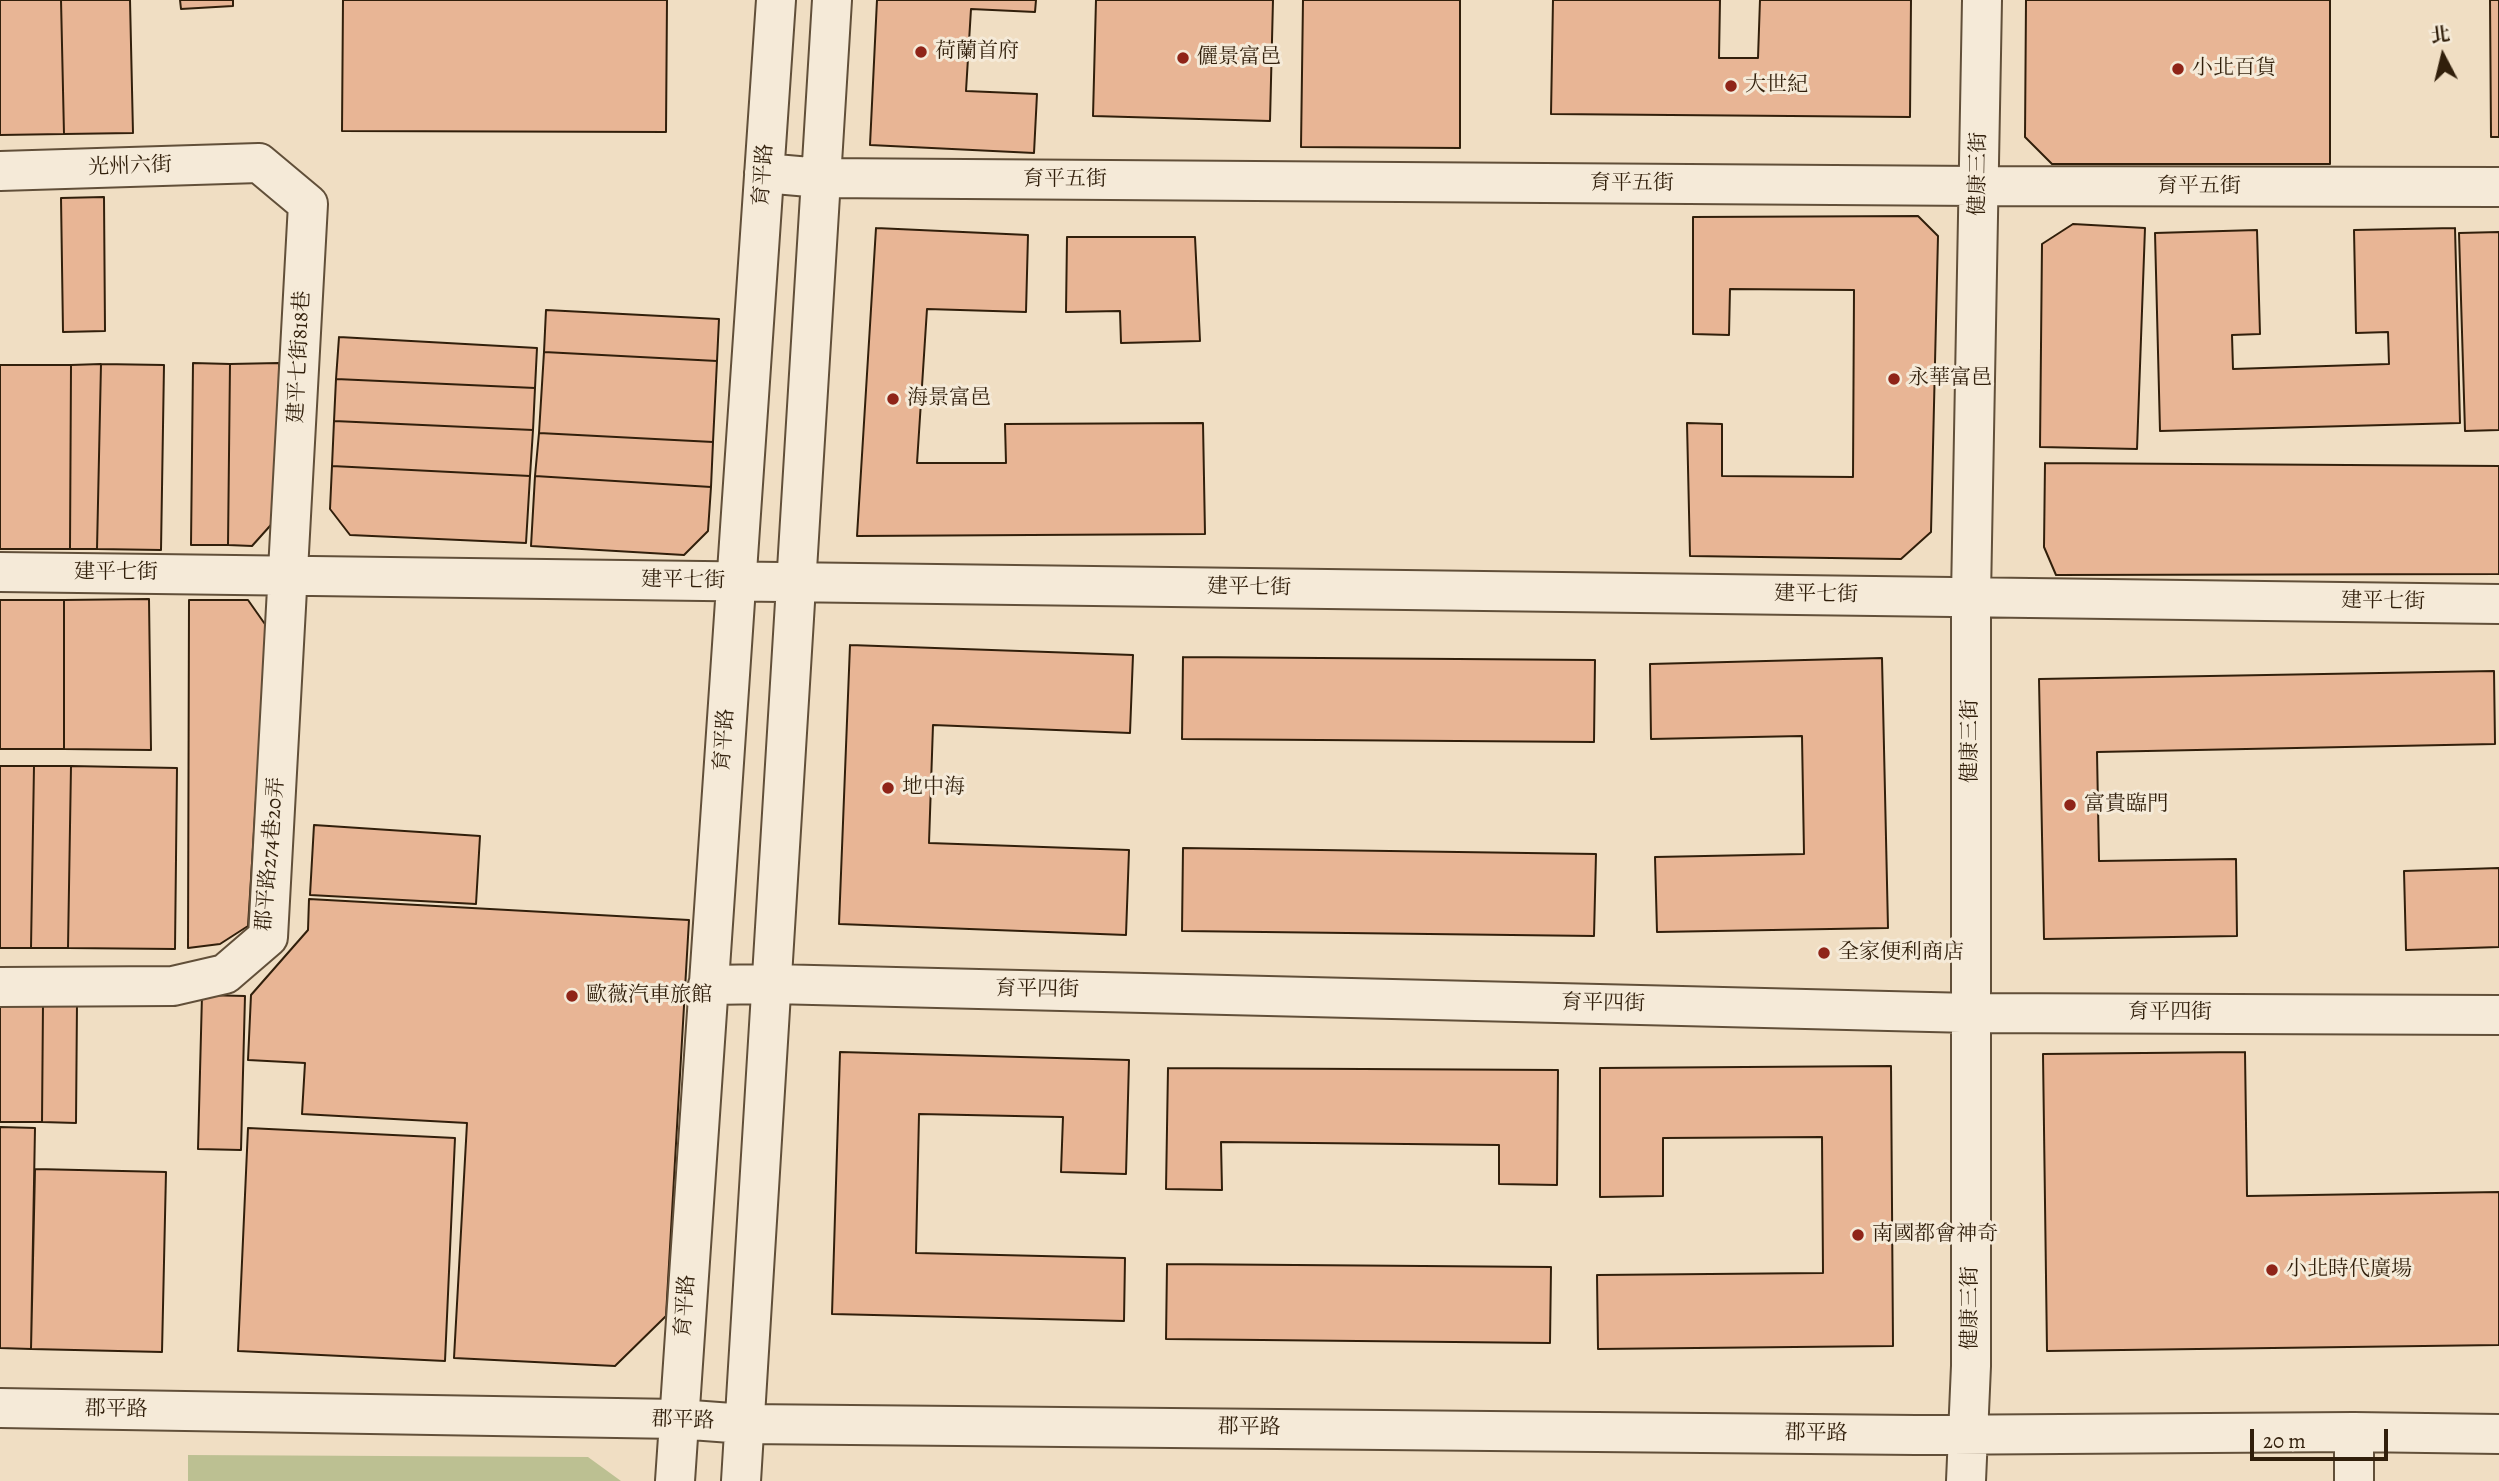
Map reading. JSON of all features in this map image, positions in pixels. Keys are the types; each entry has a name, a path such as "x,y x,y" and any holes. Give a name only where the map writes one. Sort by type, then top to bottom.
{"street":[{"name":"育平路","path":"675,1481 776,0"},
{"path":"741,1481 832,0"},
{"name":"健康三街","path":"1966,1481 1971,1366 1971,596 1982,0"},
{"name":"光州六街","path":"0,171 259,163"},
{"name":"建平七街818巷","path":"259,163 308,204 289,574"},
{"name":"育平五街","path":"764,173 821,178 2499,187"},
{"name":"建平七街","path":"0,572 2499,604"},
{"name":"郡平路274巷20弄","path":"0,987 173,986 225,974 268,937 289,574"},
{"name":"育平四街","path":"708,985 772,984 1971,1013 2499,1015"},
{"name":"郡平路","path":"0,1408 678,1419 745,1424 1966,1435 2354,1432 2499,1434"},
{"path":"2354,1432 2354,1481"}],"green space":[{"path":"188,1455 588,1457 621,1481 188,1481"}],"building":[{"path":"0,0 61,0 64,134 0,135"},
{"path":"61,0 130,0 133,133 64,134"},
{"path":"180,0 233,0 233,6 181,9"},
{"path":"343,0 667,0 666,132 342,131"},
{"name":"荷蘭首府","path":"877,0 1036,0 1035,12 971,9 966,91 1037,94 1034,153 870,145"},
{"name":"儷景富邑","path":"1096,0 1273,0 1270,121 1093,116"},
{"path":"1303,0 1460,0 1460,148 1301,147"},
{"name":"大世紀","path":"1553,0 1720,0 1719,58 1758,58 1760,0 1911,0 1910,117 1551,114"},
{"name":"小北百貨","path":"2026,0 2330,0 2330,164 2052,164 2025,137"},
{"path":"2490,0 2499,0 2499,137 2491,137"},
{"path":"104,197 105,331 63,332 61,198"},
{"name":"永華富邑","path":"1918,216 1938,236 1931,532 1901,559 1690,556 1687,423 1722,424 1722,476 1853,477 1854,290 1730,289 1729,335 1693,334 1693,217"},
{"path":"2073,224 2145,228 2137,449 2040,447 2042,244"},
{"name":"海景富邑","path":"876,228 1028,235 1026,312 927,309 917,463 1006,463 1005,424 1203,423 1205,534 857,536"},
{"path":"2455,228 2460,423 2160,431 2155,233 2257,230 2260,334 2232,335 2233,369 2389,364 2388,332 2356,333 2354,230"},
{"path":"2499,232 2499,430 2465,431 2459,233"},
{"path":"1067,237 1195,237 1200,341 1121,343 1120,311 1066,312"},
{"path":"546,310 719,319 717,361 544,352"},
{"path":"339,337 537,348 535,388 336,379"},
{"path":"544,352 717,361 713,442 539,433"},
{"path":"193,363 230,364 228,545 191,545"},
{"path":"279,363 278,517 252,546 228,545 230,364"},
{"path":"101,364 97,549 70,549 71,365"},
{"path":"101,364 164,365 161,550 97,549"},
{"path":"0,365 71,365 70,549 0,549"},
{"path":"336,379 535,388 533,430 334,421"},
{"path":"334,421 533,430 530,476 332,466"},
{"path":"539,433 713,442 711,487 535,476"},
{"path":"2045,463 2499,466 2499,574 2056,575 2044,547"},
{"path":"332,466 530,476 526,543 350,535 330,509"},
{"path":"535,476 711,487 708,531 684,555 531,546"},
{"path":"149,599 151,750 64,749 64,600"},
{"path":"0,600 64,600 64,749 0,749"},
{"path":"189,600 248,600 267,627 248,926 220,944 188,948"},
{"name":"地中海","path":"850,645 1133,655 1130,733 933,725 929,843 1129,850 1126,935 839,924"},
{"path":"1183,657 1595,660 1594,742 1182,739"},
{"path":"1882,658 1888,928 1657,932 1655,857 1804,854 1802,736 1651,739 1650,664"},
{"name":"富貴臨門","path":"2494,671 2495,744 2097,752 2099,861 2236,859 2237,936 2044,939 2039,679"},
{"path":"0,766 34,766 31,948 0,948"},
{"path":"34,766 71,766 68,948 31,948"},
{"path":"71,766 177,768 175,949 68,948"},
{"path":"314,825 480,836 476,904 310,895"},
{"path":"1183,848 1596,854 1594,936 1182,931"},
{"path":"2499,868 2499,947 2406,950 2404,871"},
{"path":"309,899 689,920 666,1316 615,1366 454,1358 467,1123 302,1114 305,1063 248,1060 251,995 308,930"},
{"path":"202,995 245,996 241,1150 198,1149"},
{"path":"77,1002 76,1123 42,1122 43,1003"},
{"path":"0,1003 43,1003 42,1122 0,1122"},
{"path":"840,1052 1129,1060 1126,1174 1061,1172 1063,1117 919,1114 916,1253 1125,1258 1124,1321 832,1314"},
{"name":"小北時代廣場","path":"2245,1052 2247,1196 2499,1192 2499,1345 2047,1351 2043,1054"},
{"name":"南國都會神奇","path":"1891,1066 1893,1346 1598,1349 1597,1275 1823,1273 1822,1137 1663,1138 1663,1196 1600,1197 1600,1068"},
{"path":"1168,1068 1558,1070 1557,1185 1499,1184 1499,1145 1221,1142 1222,1190 1166,1189"},
{"path":"0,1127 35,1128 31,1349 0,1348"},
{"path":"248,1128 455,1138 445,1361 238,1351"},
{"path":"35,1169 166,1172 162,1352 31,1349"},
{"path":"1167,1264 1551,1267 1550,1343 1166,1339"}],"place":[{"name":"荷蘭首府","path":"921,52"},
{"name":"儷景富邑","path":"1183,58"},
{"name":"小北百貨","path":"2178,69"},
{"name":"大世紀","path":"1731,86"},
{"name":"永華富邑","path":"1894,379"},
{"name":"海景富邑","path":"893,399"},
{"name":"地中海","path":"888,788"},
{"name":"富貴臨門","path":"2070,805"},
{"name":"全家便利商店","path":"1824,953"},
{"name":"歐薇汽車旅館","path":"572,996"},
{"name":"南國都會神奇","path":"1858,1235"},
{"name":"小北時代廣場","path":"2272,1270"}]}
